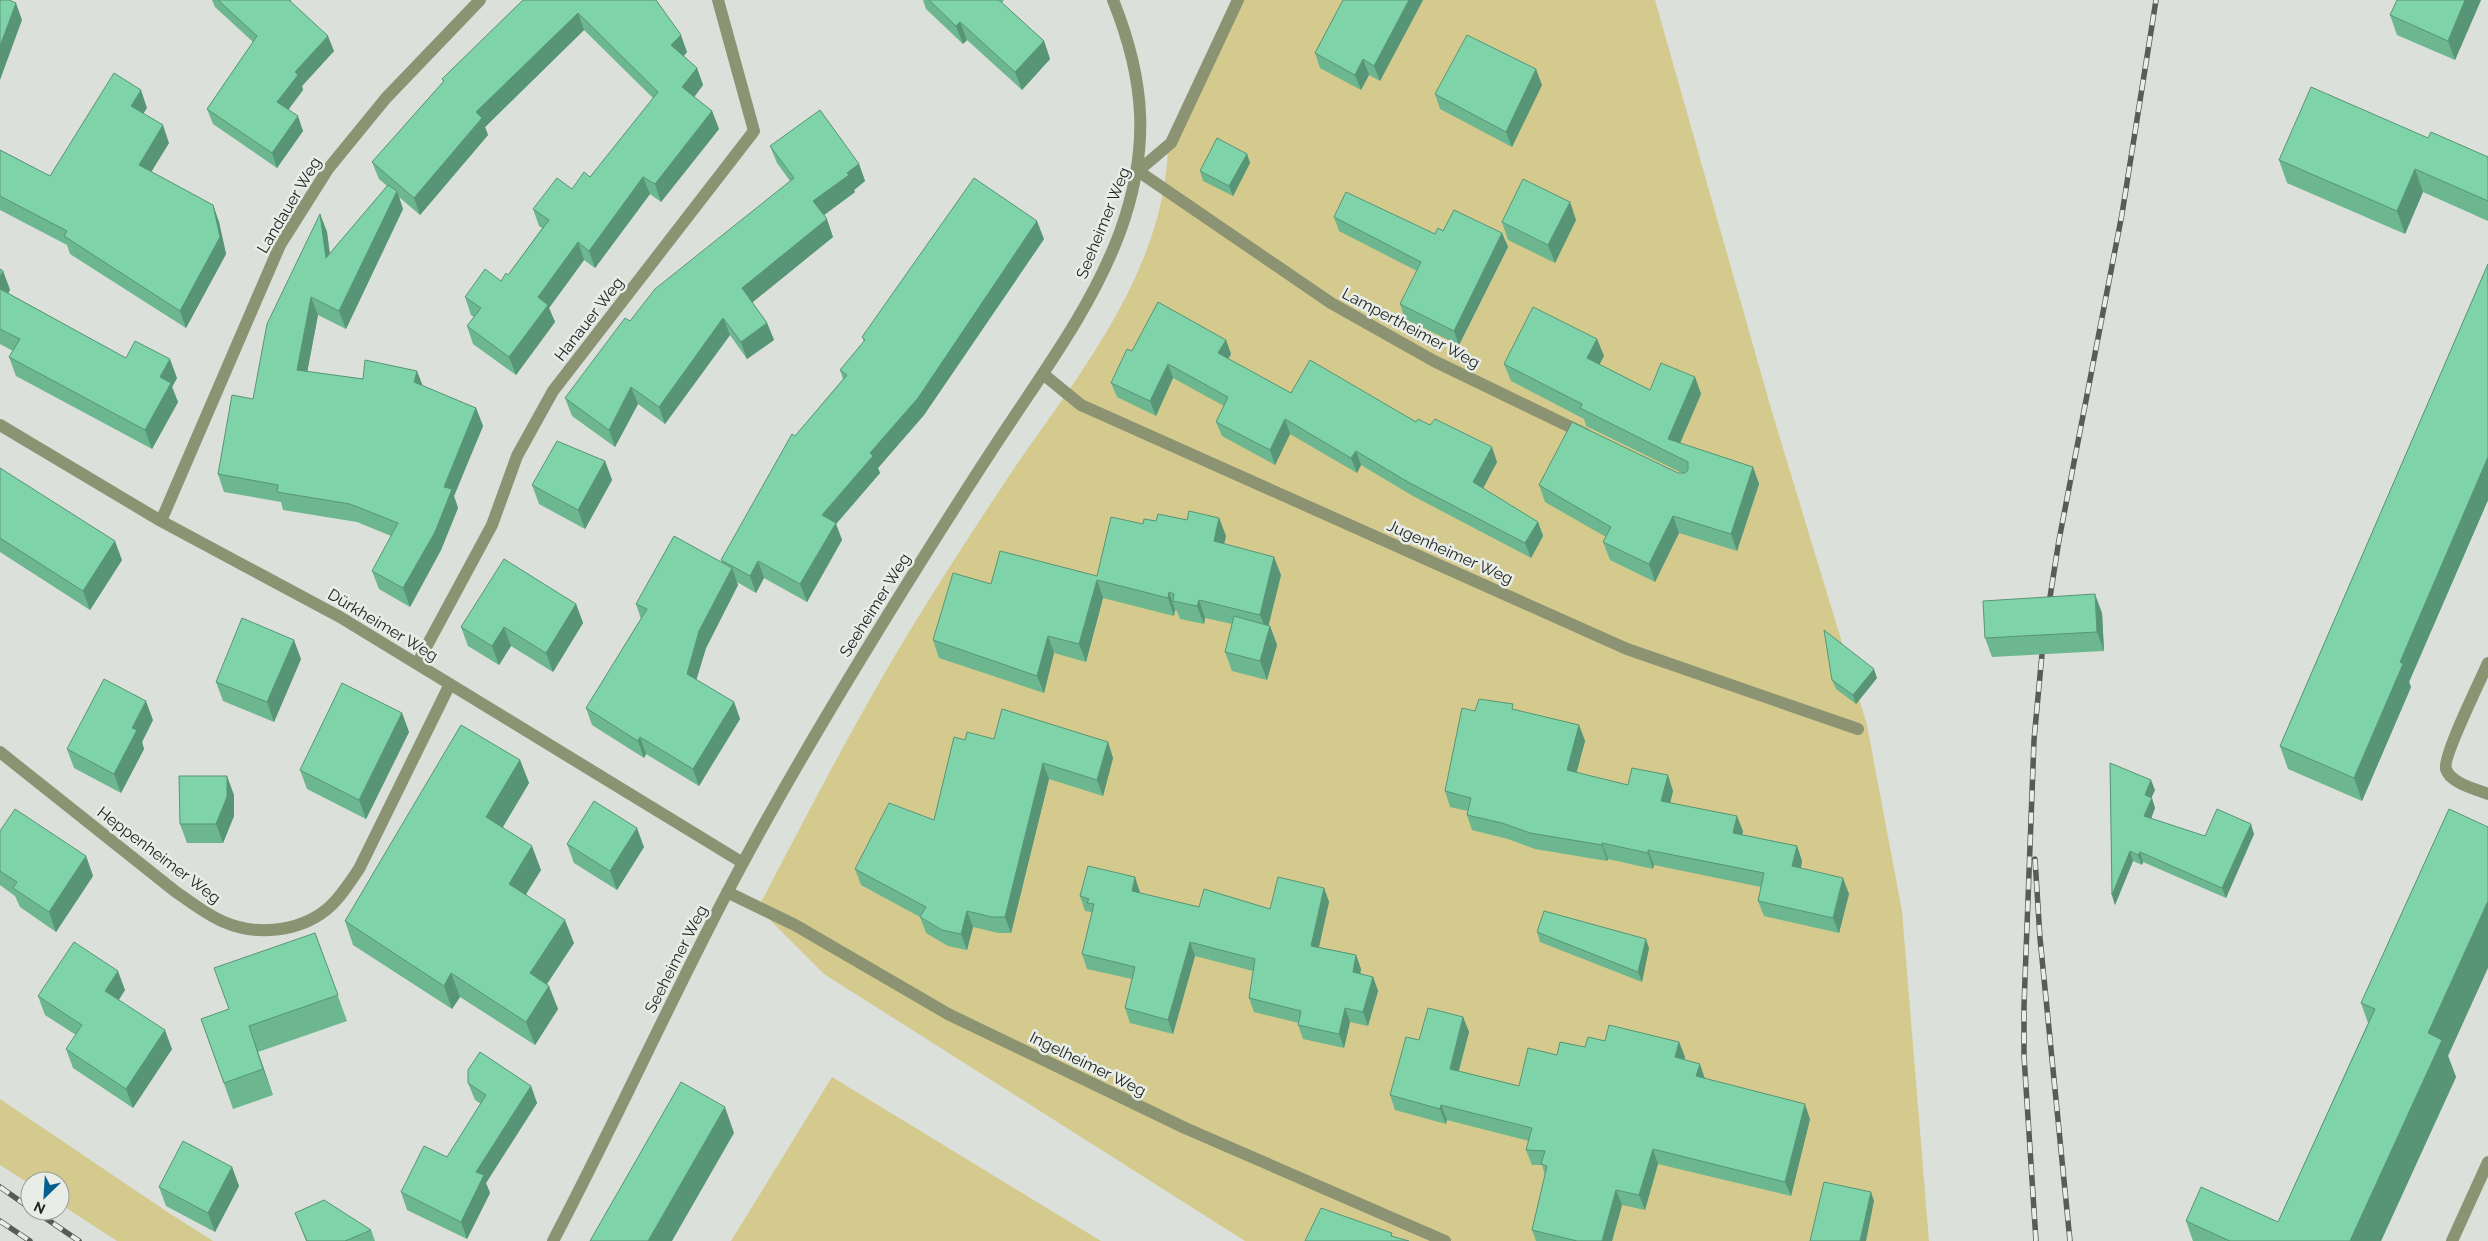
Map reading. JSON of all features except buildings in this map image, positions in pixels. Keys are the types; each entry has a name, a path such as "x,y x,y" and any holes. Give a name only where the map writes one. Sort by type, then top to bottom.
{"street":[{"name":"Landauer Weg","path":"161,521 280,245 328,169 386,98 480,0"},
{"name":"Hanauer Weg","path":"417,664 492,525 516,456 554,391 754,131 718,0"},
{"path":"1113,0 1126,31 1139,83 1141,118 1138,171"},
{"name":"Seeheimer Weg","path":"553,1241 743,863 863,655 959,500 1076,324 1100,279 1120,230 1138,171 1171,143 1238,0"},
{"name":"Lampertheimer Weg","path":"1138,171 1330,302 1434,361 1600,441"},
{"name":"Jugenheimer Weg","path":"1043,374 1081,405 1627,650 1858,729"},
{"name":"Dürkheimer Weg","path":"0,425 161,521 340,617 743,863"},
{"path":"2488,663 2445,765 2446,771 2455,779 2488,794"},
{"name":"Heppenheimer Weg","path":"0,752 176,892 202,910 225,923 254,930 279,931 302,923 325,911 344,891 359,869 450,684"},
{"name":"Ingelheimer Weg","path":"727,892 795,925 948,1014 1185,1128 1445,1241"},
{"path":"2452,1241 2488,1162"}],"shaded area":[{"path":"1236,0 1655,0 1772,412 1867,725 1902,911 1929,1241 1245,1241 824,974 758,908 855,726 917,619 1004,483 1094,353 1117,314 1137,274 1153,232 1164,189 1168,144"},
{"path":"832,1077 1101,1241 731,1241"},
{"path":"0,1099 213,1241 117,1241 70,1210 70,1171 20,1171 20,1178 0,1165"}],"railway":[{"path":"2048,610 2059,540 2122,214 2156,0"},
{"path":"2036,1241 2024,1056 2024,1006 2034,740 2042,654"},
{"path":"2035,859 2040,938 2070,1241"},
{"path":"0,1187 20,1201"},
{"path":"0,1221 30,1241"},
{"path":"50,1221 79,1241"}]}
